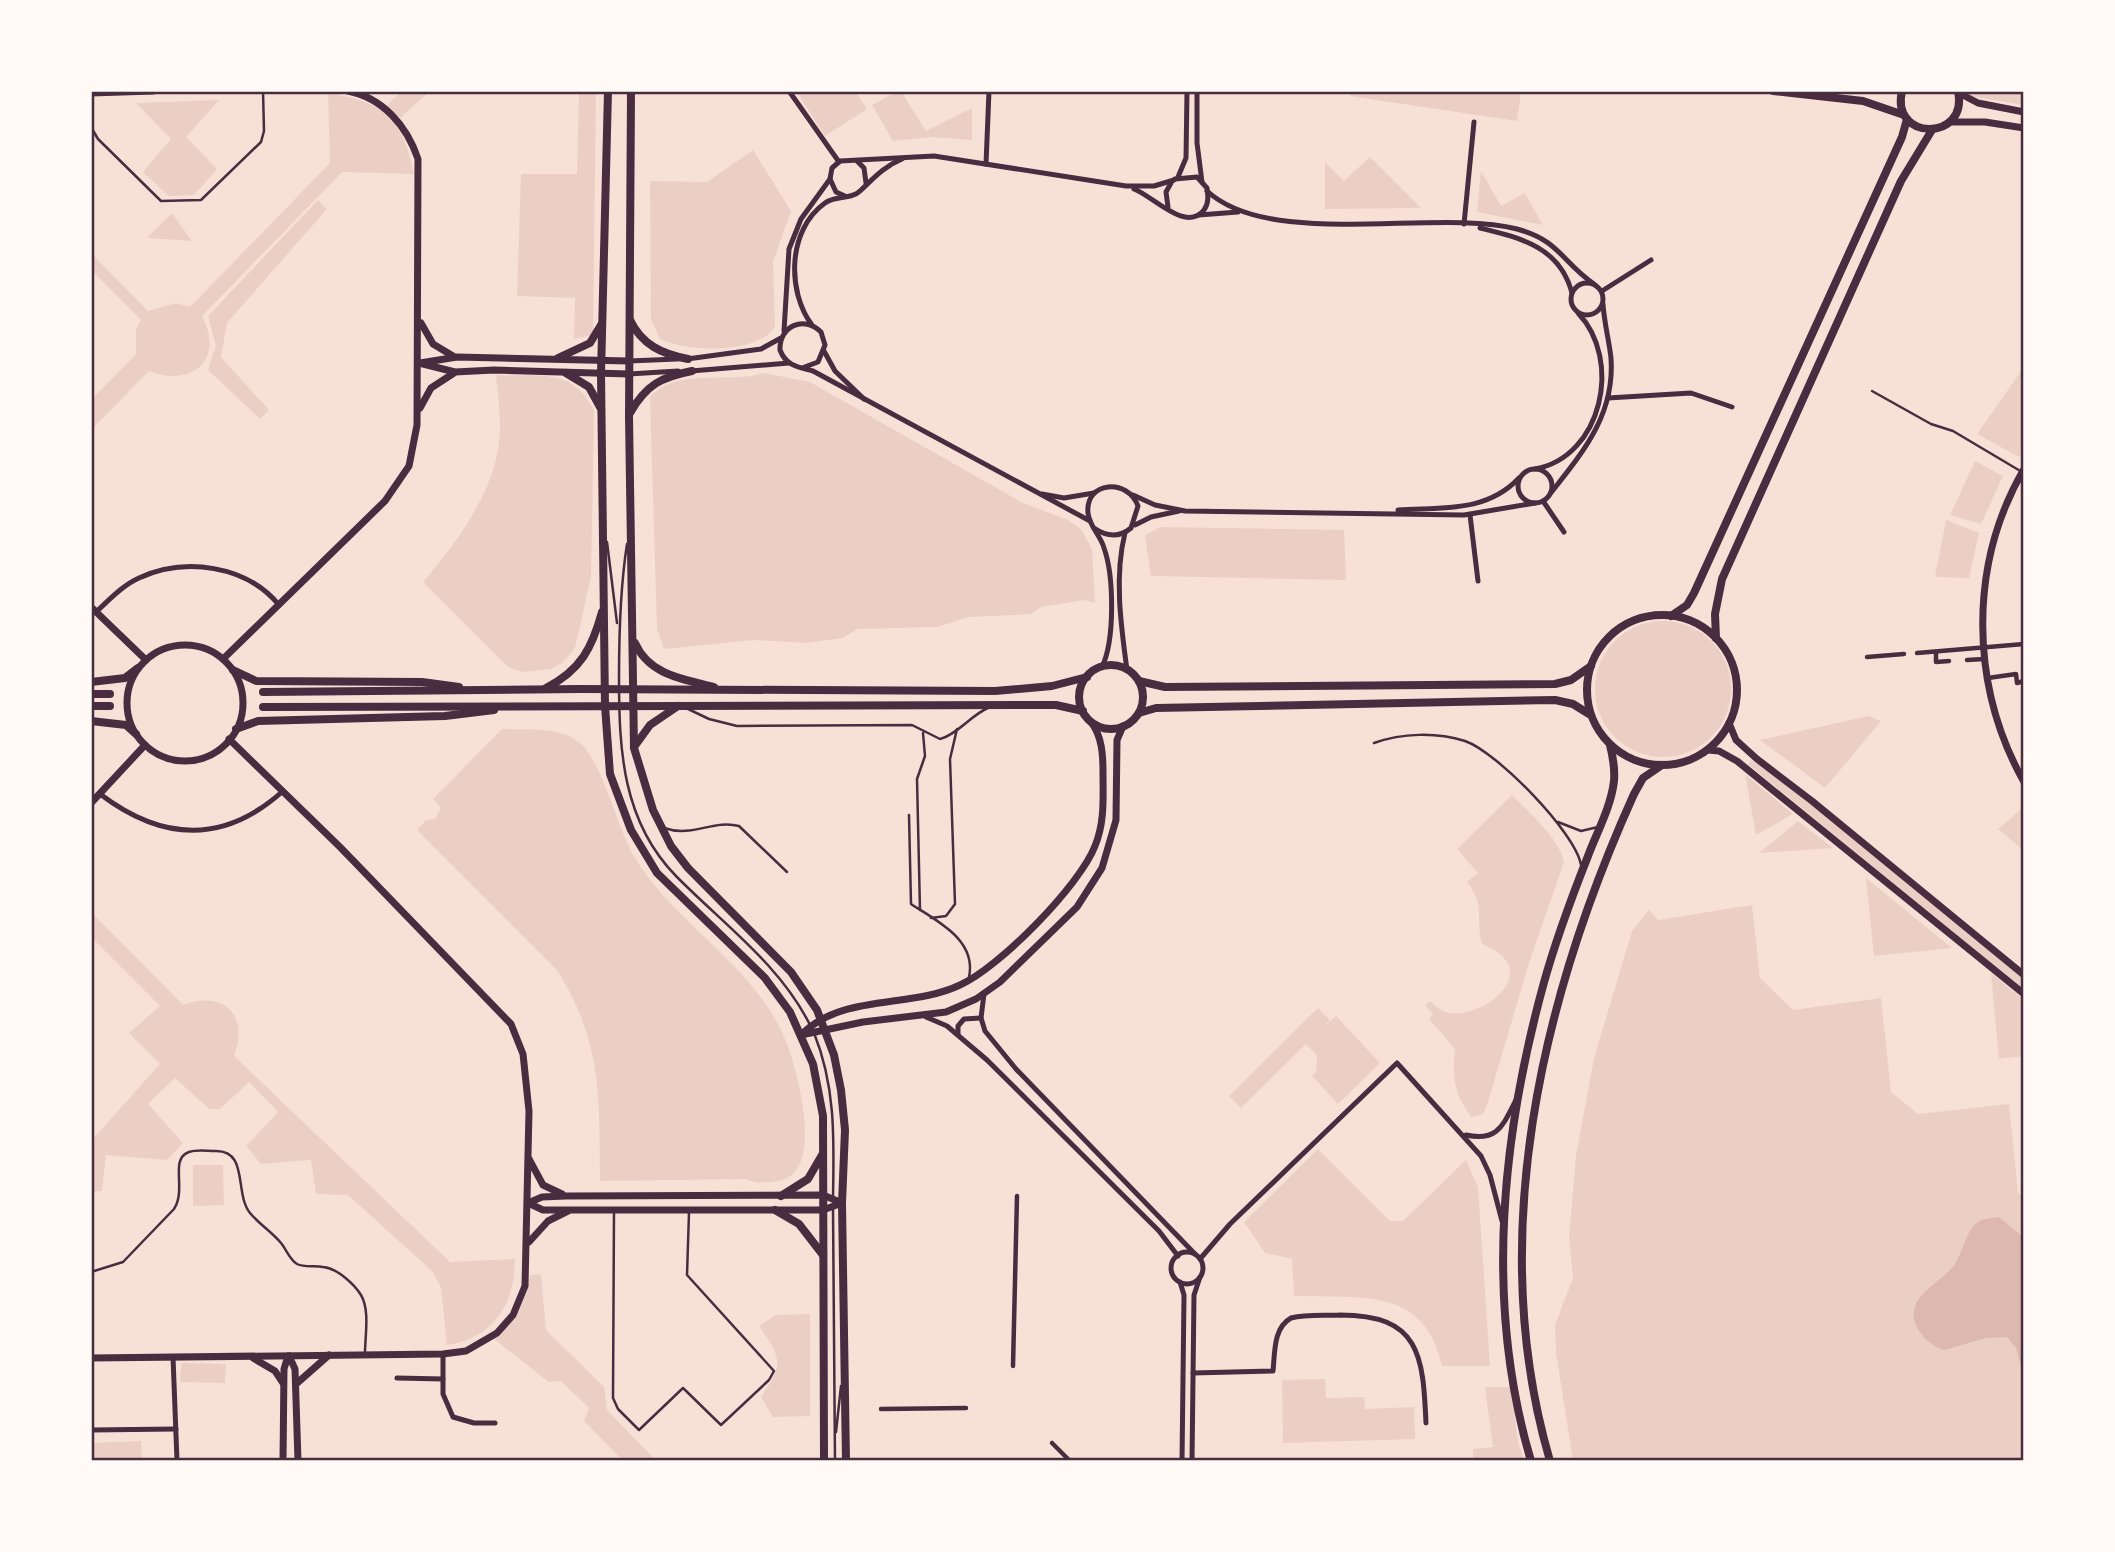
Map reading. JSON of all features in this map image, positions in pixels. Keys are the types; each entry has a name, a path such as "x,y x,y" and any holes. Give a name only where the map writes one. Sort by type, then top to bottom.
{"main road":[{"path":"608,91 601,374 605,706 610,774 645,855 662,879 772,987 802,1035 820,1094 823,1195 828,1209 824,1256 824,1461"},
{"path":"631,91 629,416 634,748 659,825 688,868 791,971 821,1018 839,1075 844,1116 842,1203 846,1461"},
{"path":"1773,91 1863,101 1905,117 1918,127 1932,130"},
{"path":"1671,616 1687,606 1694,593 1902,137 1905,117 1902,91"},
{"path":"1716,638 1716,606 1722,579 1900,181 1932,130 1950,122 1958,109 1958,92"},
{"path":"629,317 647,344 665,353 688,359"},
{"path":"558,358 590,343 602,322"},
{"path":"629,416 639,397 655,382 692,370"},
{"path":"566,373 589,387 602,411"},
{"path":"542,690 565,677 583,661 592,645 604,602"},
{"path":"1087,677 1080,694 1083,711 1091,722 1107,728 1123,726 1139,713 1156,708 1555,700 1583,708 1610,745 1625,756 1643,763 1662,765 1694,758 1708,750 1729,723 1735,709 1736,679 1726,650 1716,638 1696,623 1671,616 1657,615 1628,623 1605,641 1591,666 1587,682 1591,716"},
{"path":"632,635 639,652 656,669 727,691"},
{"path":"263,692 605,689 995,691 1052,686 1087,677 1102,667 1115,666 1127,670 1139,681 1165,687 1555,684 1571,680 1591,666"},
{"path":"91,682 125,678 138,668"},
{"path":"233,670 256,681 422,682 479,691"},
{"path":"1139,681 1143,697 1139,713"},
{"path":"91,694 110,694"},
{"path":"634,748 656,720 680,705"},
{"path":"263,707 1056,705 1083,711"},
{"path":"91,706 110,706"},
{"path":"236,729 258,721 444,716 514,706"},
{"path":"91,721 119,723 136,734"},
{"path":"1530,1460 1521,1422 1505,1317 1503,1226 1508,1167 1520,1091 1543,986 1614,782 1610,745"},
{"path":"1550,1461 1539,1418 1524,1315 1521,1233 1526,1167 1558,1002 1585,914 1634,794 1643,778 1662,765"},
{"path":"781,1196 808,1179 823,1152"},
{"path":"775,1210 799,1224 824,1256"}],"street":[{"path":"91,93 153,91"},
{"path":"223,659 401,481 415,444 419,363 418,159 413,145 396,118 372,99 348,91"},
{"path":"789,91 839,162"},
{"path":"986,164 989,91"},
{"path":"1172,212 1166,199 1168,188 1183,169 1186,158 1187,91"},
{"path":"1026,488 1064,498 1114,486 1156,505 1185,510 1470,515 1543,501 1589,445 1608,398 1611,357 1602,291 1544,239 1502,226 1317,223 1248,212 1225,204 1207,191 1202,182 1197,143 1197,91"},
{"path":"1958,92 1978,103 2024,112"},
{"path":"1465,224 1474,122"},
{"path":"1950,122 1985,122 2024,128"},
{"path":"802,368 818,362 824,351 824,338 812,326 796,296 796,257 808,224 818,208 829,200 855,195 880,170 911,156"},
{"path":"789,363 780,350 789,248 801,219 830,179 832,168 839,162 911,156 986,164 1126,186 1154,186 1190,175 1202,182"},
{"path":"854,160 864,168 865,184"},
{"path":"830,179 836,192 845,196"},
{"path":"1126,186 1151,196 1185,218 1248,212"},
{"path":"1195,216 1205,209 1207,191"},
{"path":"1363,512 1485,502 1504,493 1527,470 1558,463 1570,455 1596,410 1602,383 1601,351 1594,331 1571,304 1572,293 1562,267 1541,248 1513,236 1465,224"},
{"path":"1602,291 1651,260"},
{"path":"1572,293 1579,284 1594,284"},
{"path":"1578,313 1595,313 1603,304"},
{"path":"418,314 433,344 457,357"},
{"path":"419,363 457,357 629,361 688,359 761,349 798,323 812,326"},
{"path":"824,351 835,371 872,405"},
{"path":"419,363 455,372 601,374 789,363 1090,521"},
{"path":"418,411 431,388 455,372"},
{"path":"1608,398 1691,393 1732,407"},
{"path":"1535,469 1543,471 1551,479 1550,494"},
{"path":"2023,470 1995,532 1985,584 1984,659 1986,678 2003,739 2024,782"},
{"path":"1519,478 1519,494 1527,502 1535,503"},
{"path":"1096,492 1089,504 1090,521 1105,551 1109,572 1110,629 1102,667"},
{"path":"1131,528 1138,514 1133,495"},
{"path":"1543,501 1564,532"},
{"path":"1094,528 1109,536 1125,533 1151,517 1185,510"},
{"path":"1470,515 1478,581"},
{"path":"1125,533 1120,564 1121,628 1127,670"},
{"path":"146,660 94,609 138,578 176,568 197,568 239,575 257,582 279,605"},
{"path":"1917,653 2024,644"},
{"path":"187,645 209,650 223,659 233,670 243,699 236,729 229,739 215,752 189,760 170,759 145,745 136,734 127,701 138,668 165,648 187,645"},
{"path":"1936,652 1936,662 1949,661"},
{"path":"1867,657 1904,654"},
{"path":"1967,660 1984,659"},
{"path":"1986,678 2024,674"},
{"path":"2016,676 2017,683 2024,681"},
{"path":"802,1035 821,1018 865,1006 932,995 967,982 1000,957 1065,892 1092,854 1100,832 1103,799 1100,738 1091,722"},
{"path":"1729,723 1736,740 1757,760 1812,800 2024,975"},
{"path":"802,1035 815,1035 855,1024 926,1017 946,1012 984,994 1062,921 1096,881 1106,859 1116,820 1117,740 1123,726"},
{"path":"91,1358 443,1354 466,1351 482,1342 513,1315 526,1286 527,1077 523,1054 511,1024 284,791 229,739"},
{"path":"91,803 145,745"},
{"path":"1708,750 1719,751 1737,761 2024,994"},
{"path":"100,794 139,820 190,832 241,820 265,808 284,791"},
{"path":"984,994 981,1018 985,1031 1016,1069 1197,1256 1203,1266 1194,1295 1192,1461"},
{"path":"926,1017 958,1034 1019,1090 1150,1222 1178,1255 1197,1256 1397,1063 1466,1136 1486,1165 1503,1226"},
{"path":"958,1034 958,1026 964,1019 981,1018"},
{"path":"1466,1136 1485,1138 1494,1133 1504,1123 1520,1091"},
{"path":"528,1157 543,1185 566,1196"},
{"path":"528,1203 542,1197 566,1196 823,1195 842,1203"},
{"path":"1013,1366 1017,1196"},
{"path":"528,1203 543,1210 828,1209 842,1203"},
{"path":"527,1245 540,1227 569,1210"},
{"path":"1178,1255 1172,1263 1172,1272 1180,1282 1184,1295 1182,1461"},
{"path":"1180,1282 1189,1283 1200,1277"},
{"path":"1193,1373 1273,1371 1278,1334 1283,1323 1291,1318 1353,1315 1376,1318 1404,1331 1419,1355 1426,1423"},
{"path":"296,1384 329,1354"},
{"path":"443,1354 443,1394 453,1417 474,1423 495,1423"},
{"path":"249,1356 275,1371 284,1384"},
{"path":"283,1461 284,1384 289,1356"},
{"path":"289,1356 295,1369 298,1461"},
{"path":"173,1357 177,1461"},
{"path":"397,1378 443,1379"},
{"path":"881,1409 966,1408"},
{"path":"91,1430 176,1429"},
{"path":"1052,1443 1070,1461"}],"lane":[{"path":"91,127 98,139 161,201 201,200 261,142 264,131 263,91"},
{"path":"1872,391 1931,425 1954,431 2023,470"},
{"path":"603,522 618,631 619,706 624,773 639,819 661,859 766,963 797,1000 815,1035 827,1070 832,1101 833,1198 828,1209 835,1461"},
{"path":"618,631 631,524"},
{"path":"680,705 709,719 737,726 912,725 940,738 957,729 970,717 995,705"},
{"path":"931,918 946,916 955,904 950,759 957,729"},
{"path":"920,910 917,779 925,756 923,732"},
{"path":"1374,743 1392,737 1420,735 1466,741 1507,772 1555,821 1580,857 1580,876"},
{"path":"909,815 912,904 960,938 967,947 971,970 967,982"},
{"path":"1555,821 1574,831 1600,827"},
{"path":"659,825 674,831 693,832 729,823 739,826 787,872"},
{"path":"91,1272 123,1262 174,1209 180,1200 178,1167 184,1154 192,1151 223,1150 234,1157 239,1165 242,1199 246,1207 279,1240 292,1260 304,1266 330,1268 359,1293 365,1306 365,1353"},
{"path":"614,1210 613,1398 618,1409 639,1430 683,1388 721,1425 774,1371 687,1275 689,1210"},
{"path":"835,1446 845,1351"}],"shaded area":[{"path":"402,91 430,91 400,118 387,105"},
{"path":"579,91 596,91 593,335 574,339 575,298 517,296 521,174 577,174"},
{"path":"796,91 855,91 867,109 825,136"},
{"path":"901,91 926,131 972,108 972,140 931,137 893,141 872,105"},
{"path":"1351,91 1521,93 1517,121 1350,96"},
{"path":"1963,91 2024,91 2024,105 1975,97"},
{"path":"328,94 363,101 388,116 404,140 414,174 342,172 202,316 208,332 209,346 207,357 200,366 191,373 179,376 149,371 91,430 91,400 136,354 136,329 141,320 91,270 91,253 148,311 176,303 190,307 330,163"},
{"path":"219,100 186,137 217,169 194,195 169,196 143,172 171,139 136,103"},
{"path":"753,150 791,211 773,262 775,326 767,335 754,342 722,348 687,347 660,339 651,319 650,181 707,182"},
{"path":"1370,157 1421,208 1325,209 1325,162 1344,181"},
{"path":"1481,171 1501,206 1525,193 1543,225 1477,212"},
{"path":"318,200 327,209 227,323 221,357 269,410 260,419 208,370 216,346 208,316"},
{"path":"172,213 192,241 147,238"},
{"path":"2024,367 2024,447 2019,457 1977,434"},
{"path":"764,373 810,382 1021,502 1068,520 1081,529 1092,549 1095,603 1084,600 1041,607 1031,614 969,617 937,627 857,629 843,638 807,643 754,640 664,649 657,629 650,397 661,388 688,379"},
{"path":"496,375 553,377 565,381 585,396 594,410 591,577 575,648 562,663 551,669 522,672 508,667 423,582 475,511 493,471 500,429"},
{"path":"1975,461 2003,476 1981,524 1950,515"},
{"path":"1946,520 1979,533 1969,578 1935,577"},
{"path":"1161,527 1344,530 1346,580 1151,576 1145,535"},
{"path":"1663,621 1689,627 1711,641 1725,663 1731,689 1725,715 1711,737 1689,751 1663,757 1637,751 1615,737 1601,715 1595,689 1601,663 1615,641 1637,627"},
{"path":"1869,716 1881,721 1825,788 1760,740"},
{"path":"502,729 552,731 579,742 595,763 628,844 651,881 734,966 771,1012 785,1039 801,1095 805,1141 801,1161 792,1175 761,1183 747,1179 600,1181 595,1072 591,1047 572,997 557,970 417,830 426,820 435,819 441,808 433,799"},
{"path":"1751,760 1801,795 2024,975 2024,990 1748,764"},
{"path":"1745,774 1793,814 1756,835"},
{"path":"1512,795 1550,834 1564,862 1530,960 1487,1105 1483,1114 1471,1117 1461,1101 1456,1085 1455,1049 1429,1019 1433,1014 1425,1005 1430,1001 1443,1011 1457,1013 1472,1010 1488,1003 1500,993 1508,981 1510,968 1501,955 1482,944 1478,905 1467,882 1478,873 1457,849"},
{"path":"2024,807 2024,851 1998,829"},
{"path":"1798,821 1833,848 1759,853"},
{"path":"1866,878 1952,948 1874,956"},
{"path":"1752,905 1760,978 1793,1010 1881,998 1891,1092 1918,1114 2009,1104 2018,1193 2024,1198 2024,1461 1573,1461 1556,1353 1555,1325 1573,1278 1569,1239 1576,1156 1594,1058 1632,931 1649,910 1658,920"},
{"path":"91,912 183,1005 210,1001 230,1009 238,1029 234,1056 450,1262 515,1259 514,1276 506,1305 489,1327 463,1341 447,1345 441,1288 433,1272 348,1195 316,1194 311,1160 261,1164 246,1146 278,1112 249,1082 220,1109 209,1109 175,1078 148,1104 183,1143 167,1160 106,1155 102,1191 91,1192 91,1141 160,1064 129,1033 160,1006 91,937"},
{"path":"1991,973 2024,1000 2024,1056 1999,1059"},
{"path":"1318,1008 1330,1020 1318,1032 1336,1016 1380,1063 1338,1104 1312,1076 1316,1072 1317,1055 1306,1044 1241,1108 1229,1096"},
{"path":"1318,1149 1390,1221 1403,1221 1466,1160 1478,1187 1490,1366 1442,1366 1433,1340 1421,1321 1405,1309 1386,1302 1365,1298 1294,1296 1292,1259 1265,1253 1244,1222"},
{"path":"193,1165 223,1165 224,1205 193,1206"},
{"path":"1999,1217 2024,1238 2024,1377 2016,1348 2007,1337 1986,1338 1944,1350 1922,1335 1914,1320 1916,1303 1954,1265 1974,1226 1983,1220"},
{"path":"541,1274 546,1330 604,1387 607,1410 657,1461 623,1461 584,1421 589,1408 561,1381 549,1382 494,1339 518,1310 526,1295 530,1275"},
{"path":"810,1314 810,1416 773,1417 761,1397 777,1369 776,1354 759,1326 776,1315"},
{"path":"181,1363 226,1364 225,1383 180,1382"},
{"path":"1325,1379 1326,1398 1364,1397 1365,1409 1414,1407 1415,1439 1283,1443 1282,1380"},
{"path":"1485,1387 1511,1387 1518,1442 1524,1461 1473,1461 1473,1449 1493,1447"},
{"path":"141,1441 142,1461 91,1461 91,1443"}]}
